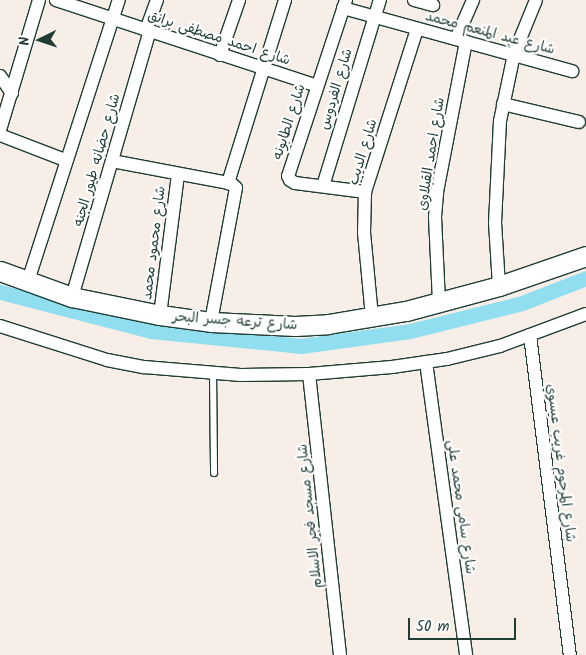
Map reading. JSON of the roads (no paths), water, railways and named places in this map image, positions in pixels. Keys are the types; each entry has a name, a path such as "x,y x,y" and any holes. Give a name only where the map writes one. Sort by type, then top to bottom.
{"street":[{"path":"0,130 39,0"},
{"name":"شارع احمد مصطفى برانق","path":"56,0 73,3 112,19 316,86"},
{"path":"28,281 65,160 119,0"},
{"name":"شارع حضانه طيور الجنه","path":"72,297 157,0"},
{"path":"220,55 239,0"},
{"path":"211,322 236,194 230,184 263,68 285,0"},
{"name":"شارع الفردوس","path":"323,186 380,0"},
{"path":"414,0 433,6"},
{"name":"شارع احمد القبلاوى","path":"439,302 435,217 461,40 473,0"},
{"path":"499,286 495,223 496,165 503,104 514,54 536,0"},
{"name":"شارع عبد المنعم محمد","path":"344,4 374,17 572,71"},
{"name":"شارع الطابونه","path":"344,4 288,176 295,183 366,192"},
{"name":"شارع الديب","path":"372,317 364,233 366,192 418,29"},
{"path":"0,76 12,93"},
{"path":"503,104 579,122"},
{"path":"0,136 65,160"},
{"path":"112,162 230,184"},
{"name":"شارع محمود محمد","path":"160,315 178,174"},
{"name":"شارع ترعه جسر البحر","path":"0,271 72,297 160,315 211,322 295,326 372,317 439,302 499,286 586,256"},
{"path":"0,326 107,360 144,368 309,374 426,362 500,346 586,314"},
{"name":"شارع المرحوم غريب عيسوي","path":"530,335 570,655"},
{"name":"شارع سامى محمد على","path":"426,362 466,655"},
{"name":"شارع مسجد فجر الاسلام","path":"309,374 340,655"}],"lane":[{"path":"213,372 214,473"}],"waterway":[{"path":"0,292 151,331 301,346 410,331 522,303 586,278"}]}
